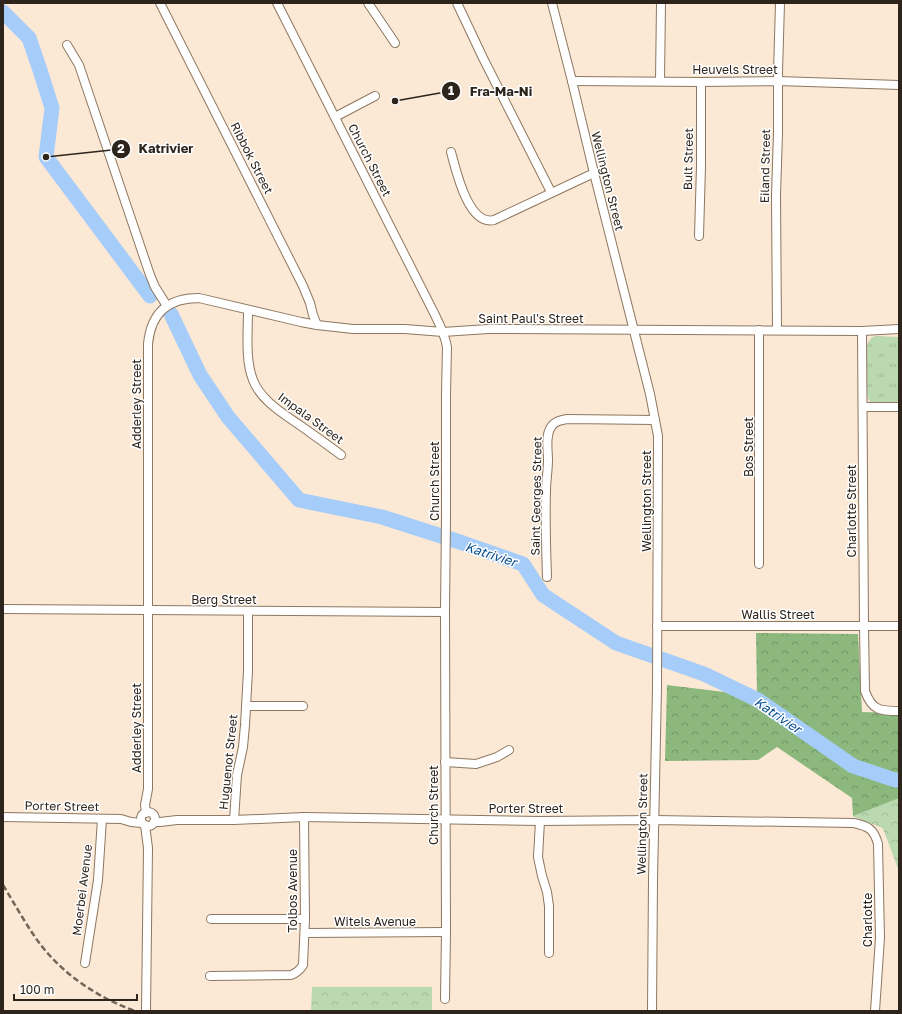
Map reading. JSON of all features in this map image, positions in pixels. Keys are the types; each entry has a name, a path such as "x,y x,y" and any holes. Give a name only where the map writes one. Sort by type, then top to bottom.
{"street":[{"name":"Ribbok Street","path":"160,3 303,286 317,325"},
{"name":"Church Street","path":"277,3 433,311 443,332 446,348 445,999"},
{"path":"368,3 395,42"},
{"path":"457,3 483,58 551,192"},
{"name":"Wellington Street","path":"552,3 650,394 658,436 657,688 652,1011"},
{"path":"660,81 661,3"},
{"name":"Eiland Street","path":"777,330 776,195 780,3"},
{"path":"67,45 79,65 150,275 155,287 167,306"},
{"name":"Heuvels Street","path":"572,81 778,81 899,85"},
{"name":"Bult Street","path":"699,236 701,82"},
{"path":"335,117 375,96"},
{"path":"451,152 469,203 477,214 486,220 494,220 594,173"},
{"name":"Saint Paul's Street","path":"167,306 179,300 199,298 317,325 353,329 405,329 443,332 488,329 862,331 899,329"},
{"name":"Adderley Street","path":"146,1011 148,819 145,805 148,789 148,344 151,328 160,313 167,306"},
{"name":"Impala Street","path":"248,310 249,368 257,388 264,398 275,408 341,455"},
{"name":"Bos Street","path":"759,330 759,564"},
{"name":"Charlotte Street","path":"862,331 865,691 871,704 875,708 880,710 899,710"},
{"path":"863,407 899,407"},
{"name":"Saint Georges Street","path":"548,577 546,550 546,490 548,439 551,426 556,422 567,419 655,420"},
{"name":"Berg Street","path":"3,609 445,612"},
{"name":"Huguenot Street","path":"234,820 237,775 243,747 245,725 248,671 248,611"},
{"name":"Wallis Street","path":"657,627 899,626"},
{"name":"Huguenot Street","path":"246,706 303,706"},
{"path":"445,762 476,764 497,757 509,750"},
{"name":"Porter Street","path":"3,816 102,819 131,822 148,819 234,820 304,817 540,821 654,820 854,823 861,824 872,831"},
{"name":"Tolbos Avenue","path":"210,976 290,975 298,972 303,965 305,933 304,817"},
{"name":"Moerbei Avenue","path":"85,963 98,880 102,819"},
{"path":"540,821 538,857 542,876 548,892 549,954"},
{"name":"Charlotte","path":"872,831 878,844 880,938 875,1011"},
{"path":"211,919 305,919"},
{"name":"Witels Avenue","path":"305,933 446,932"}],"green space":[{"path":"875,336 899,337 899,404 874,404 868,397 867,345 871,338"},
{"path":"756,633 858,634 862,712 899,713 899,868 883,828 853,816 852,798 777,747 758,760 665,761 667,685 757,696"},
{"path":"899,798 898,869 883,828 853,816"},
{"path":"312,987 432,987 432,1011 311,1011"}],"waterway":[{"name":"Katrivier","path":"3,12 29,38 52,108 46,157 150,296"},
{"name":"Katrivier","path":"171,314 200,375 228,417 299,500 382,517 523,564 543,595 616,643 704,674 758,700 853,766 899,780"}],"railway":[{"path":"3,885 35,937 55,961 79,982 93,991 135,1011"}],"place":[{"name":"Fra-Ma-Ni","path":"395,101"},
{"name":"Katrivier","path":"46,157"}]}
